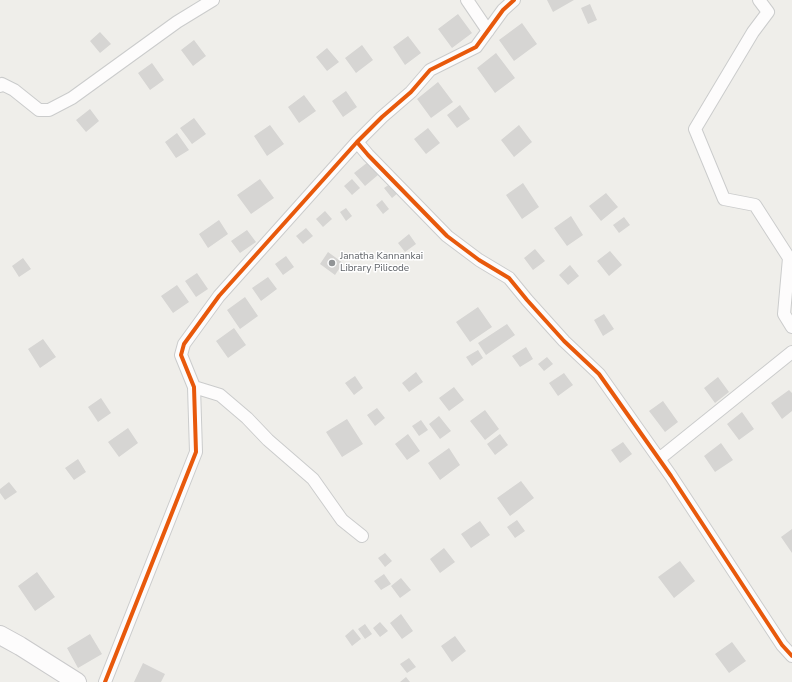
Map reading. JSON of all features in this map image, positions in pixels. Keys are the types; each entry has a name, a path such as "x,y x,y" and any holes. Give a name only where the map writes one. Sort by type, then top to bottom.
{"street":[{"path":"0,86 2,84 14,90 39,110 49,110 72,98 176,22 213,0"},
{"path":"468,0 488,31"},
{"path":"104,682 196,452 194,387 181,355 184,344 219,296 357,142 382,117 411,92 430,70 476,47 503,10 514,0"},
{"path":"759,0 768,12 753,32 695,129 724,199 755,205 789,258 784,314 792,327"},
{"path":"357,142 447,236 479,260 509,278 558,335 599,374 659,459 782,645 792,656"},
{"path":"659,459 792,352"},
{"path":"194,387 220,395 247,418 268,440 313,479 342,520 362,536"},
{"path":"0,635 77,682"}],"building":[{"path":"547,0 574,0 553,12"},
{"path":"590,4 597,20 588,24 581,8"},
{"path":"458,14 472,33 452,48 438,29"},
{"path":"522,23 537,44 514,61 499,40"},
{"path":"100,32 111,44 100,53 90,41"},
{"path":"408,36 421,53 405,65 393,47"},
{"path":"194,40 206,56 193,66 181,50"},
{"path":"362,45 373,60 356,73 345,58"},
{"path":"327,48 339,62 327,71 316,57"},
{"path":"496,53 515,78 495,93 477,68"},
{"path":"152,63 164,80 150,90 138,73"},
{"path":"438,82 453,102 431,118 417,99"},
{"path":"346,91 357,107 343,117 332,101"},
{"path":"304,95 316,111 299,123 288,107"},
{"path":"460,105 470,119 457,128 447,115"},
{"path":"90,109 99,121 86,132 76,120"},
{"path":"194,118 206,134 192,144 180,128"},
{"path":"270,125 284,144 267,156 254,136"},
{"path":"519,125 532,142 514,157 501,140"},
{"path":"428,128 440,143 426,154 414,139"},
{"path":"177,133 189,150 176,158 165,142"},
{"path":"368,162 378,175 365,186 354,173"},
{"path":"260,179 274,198 251,214 237,195"},
{"path":"352,179 360,188 352,195 344,186"},
{"path":"523,183 539,207 522,219 506,195"},
{"path":"390,184 398,193 392,198 384,188"},
{"path":"606,193 618,207 601,221 589,206"},
{"path":"382,200 389,209 383,214 376,205"},
{"path":"346,208 352,216 346,221 340,212"},
{"path":"325,211 332,219 323,227 316,219"},
{"path":"571,216 583,235 567,246 554,228"},
{"path":"624,217 630,225 619,233 613,225"},
{"path":"219,220 228,234 208,248 199,234"},
{"path":"306,228 313,236 303,244 296,236"},
{"path":"247,230 256,242 240,253 231,241"},
{"path":"409,234 416,244 405,252 398,243"},
{"path":"535,249 545,261 533,270 524,258"},
{"path":"610,251 622,265 609,276 597,261"},
{"name":"Janatha Kannankai Library Pilicode","path":"328,252 343,263 335,275 320,264"},
{"path":"286,256 294,267 283,275 275,264"},
{"path":"23,258 31,269 19,277 12,266"},
{"path":"570,265 579,276 568,285 559,275"},
{"path":"197,273 208,289 196,297 185,281"},
{"path":"268,277 277,289 261,301 252,288"},
{"path":"177,285 189,302 173,313 161,296"},
{"path":"245,297 258,316 240,329 227,310"},
{"path":"478,307 492,327 470,342 456,322"},
{"path":"604,314 614,329 603,336 594,320"},
{"path":"507,324 515,335 486,355 478,343"},
{"path":"234,328 246,345 228,358 216,341"},
{"path":"43,339 56,357 40,368 28,349"},
{"path":"526,347 533,359 520,367 512,356"},
{"path":"478,350 483,358 472,366 466,357"},
{"path":"547,357 553,364 544,371 538,364"},
{"path":"416,372 423,382 409,392 402,383"},
{"path":"564,373 573,385 558,396 549,383"},
{"path":"355,376 363,388 354,395 345,383"},
{"path":"718,377 729,392 715,403 704,388"},
{"path":"454,387 464,400 449,411 439,398"},
{"path":"789,390 792,393 792,411 782,419 771,403"},
{"path":"101,398 111,413 98,422 88,407"},
{"path":"663,401 678,422 665,432 649,411"},
{"path":"377,408 385,418 375,426 367,415"},
{"path":"485,410 499,429 485,440 470,421"},
{"path":"742,412 754,429 739,440 727,424"},
{"path":"439,416 451,431 440,439 429,424"},
{"path":"347,419 363,444 342,457 326,432"},
{"path":"421,420 428,430 419,436 412,426"},
{"path":"128,428 138,443 119,457 108,442"},
{"path":"408,434 420,451 407,460 395,444"},
{"path":"500,434 508,445 495,455 487,444"},
{"path":"623,442 632,454 620,463 611,450"},
{"path":"721,443 733,460 715,472 704,456"},
{"path":"449,448 460,465 440,480 428,463"},
{"path":"78,459 86,472 74,480 65,468"},
{"path":"521,481 534,498 510,516 497,498"},
{"path":"9,482 17,492 5,500 0,493 0,489"},
{"path":"517,520 525,531 515,538 507,527"},
{"path":"480,521 490,535 471,548 461,534"},
{"path":"792,529 792,553 781,537"},
{"path":"444,548 455,562 440,573 430,559"},
{"path":"385,553 392,561 385,567 378,558"},
{"path":"680,561 695,581 674,598 658,577"},
{"path":"37,572 55,597 35,611 18,586"},
{"path":"384,574 391,584 381,590 374,581"},
{"path":"401,578 411,590 400,598 391,586"},
{"path":"401,614 413,631 402,639 390,623"},
{"path":"380,622 388,631 380,637 373,628"},
{"path":"365,624 372,634 365,639 358,629"},
{"path":"353,629 361,639 352,646 345,636"},
{"path":"90,634 102,654 78,668 67,648"},
{"path":"455,636 466,651 452,662 441,646"},
{"path":"732,642 746,661 729,673 715,654"},
{"path":"409,658 416,667 407,673 400,664"},
{"path":"143,663 165,674 161,682 134,682"},
{"path":"406,677 410,682 400,682"}],"cycle path":[{"path":"514,0 503,10 476,47 430,70 411,92 382,117 357,142 447,236 479,260 509,278 564,341 599,374 671,476 782,645 792,656"},
{"path":"105,682 196,452 194,387 181,355 184,344 219,296 357,142"}],"place":[{"name":"Janatha Kannankai Library Pilicode","path":"332,263"}]}
